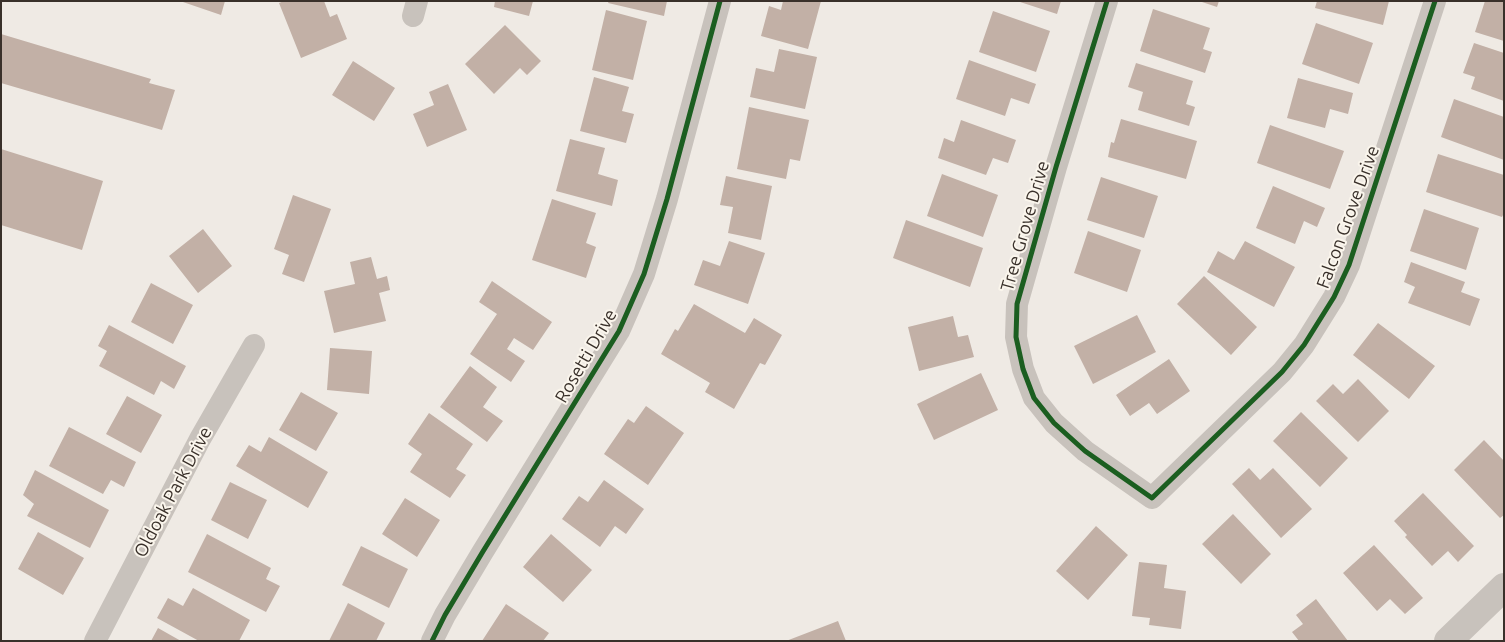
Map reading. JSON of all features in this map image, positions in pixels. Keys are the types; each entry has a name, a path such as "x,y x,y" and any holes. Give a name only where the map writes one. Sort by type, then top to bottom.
{"street":[{"name":"Rosetti Drive","path":"432,641 445,615 619,331 644,274 667,199 720,1"},
{"name":"Tree Grove Drive","path":"1107,1 1056,167 1017,304 1016,337 1023,369 1034,398 1054,423 1085,451 1152,498"},
{"name":"Falcon Grove Drive","path":"1152,498 1282,372 1304,345 1334,297 1352,256 1435,1"},
{"name":"Oldoak Park Drive","path":"95,641 200,438 254,345"},
{"path":"1448,641 1504,587"}],"building":[{"path":"180,1 225,1 221,15"},
{"path":"284,1 324,1 330,17 337,14 347,39 301,58 279,3"},
{"path":"495,1 533,1 529,16 494,7"},
{"path":"609,1 667,1 664,16 608,3"},
{"path":"783,1 821,1 808,49 761,36 769,6 781,10"},
{"path":"1017,1 1061,1 1057,14"},
{"path":"1199,1 1219,1 1217,7"},
{"path":"1317,1 1389,1 1383,25 1315,8"},
{"path":"1485,1 1504,1 1504,41 1475,32"},
{"path":"1153,9 1210,28 1203,49 1212,52 1205,73 1140,51"},
{"path":"606,10 647,21 633,80 592,70"},
{"path":"993,11 1050,31 1036,72 979,52"},
{"path":"1316,23 1373,43 1359,84 1302,64"},
{"path":"505,25 541,61 527,75 520,68 494,94 465,64"},
{"path":"1,34 151,79 149,83 175,90 162,130 1,83"},
{"path":"1474,43 1504,53 1504,101 1471,89 1475,77 1463,73"},
{"path":"779,49 817,57 805,109 750,97 756,68 774,72"},
{"path":"969,60 1036,84 1029,104 1011,98 1005,116 956,99"},
{"path":"353,61 395,88 374,121 332,95"},
{"path":"1136,63 1193,81 1186,104 1195,107 1189,126 1138,110 1143,92 1128,87"},
{"path":"594,77 629,87 622,111 634,114 626,143 580,131"},
{"path":"1298,78 1353,93 1348,114 1330,109 1325,128 1287,118"},
{"path":"448,84 467,130 427,147 413,114 434,105 429,92"},
{"path":"1454,99 1504,117 1504,160 1441,137"},
{"path":"749,107 809,120 800,161 790,159 786,179 737,169"},
{"path":"1121,119 1197,141 1186,179 1108,157 1111,142 1114,143"},
{"path":"961,120 1016,140 1008,163 993,158 986,175 938,158 944,138 954,142"},
{"path":"1270,125 1344,151 1330,189 1257,163"},
{"path":"570,139 605,148 598,174 618,180 612,206 556,191"},
{"path":"1,149 103,181 82,250 1,225"},
{"path":"1438,154 1504,175 1504,213 1502,217 1426,192"},
{"path":"942,174 998,195 983,237 927,216"},
{"path":"726,176 772,186 761,240 728,233 733,207 720,205"},
{"path":"1101,177 1158,196 1144,238 1087,220"},
{"path":"1273,186 1325,208 1317,227 1304,221 1295,244 1256,228"},
{"path":"293,195 331,209 304,282 282,274 289,255 274,249"},
{"path":"552,199 596,213 586,243 596,247 586,278 532,260"},
{"path":"1424,209 1479,228 1466,270 1410,251"},
{"path":"906,220 983,248 970,287 893,258"},
{"path":"203,229 232,266 198,293 169,256"},
{"path":"1088,231 1141,250 1127,292 1074,273"},
{"path":"729,241 765,253 748,304 694,285 703,260 720,266"},
{"path":"1245,241 1295,267 1274,307 1207,272 1218,251 1234,260"},
{"path":"371,257 377,279 387,276 390,290 379,293 386,321 334,333 324,291 355,284 350,262"},
{"path":"1411,262 1465,282 1461,292 1480,299 1470,326 1408,303 1415,287 1404,282"},
{"path":"1204,276 1257,327 1231,355 1177,304"},
{"path":"492,281 552,322 533,350 514,338 507,349 525,361 511,382 470,354 497,314 479,302"},
{"path":"151,283 193,305 173,344 131,322"},
{"path":"694,304 745,333 754,318 782,335 765,365 760,363 734,409 705,392 710,383 661,354 675,329 678,331"},
{"path":"1137,315 1156,352 1093,384 1074,346"},
{"path":"953,316 958,337 968,335 974,357 919,371 908,327"},
{"path":"1378,323 1435,366 1409,399 1353,355"},
{"path":"109,325 186,366 174,389 161,381 154,395 99,366 107,351 98,346"},
{"path":"330,348 372,351 369,394 327,390"},
{"path":"1169,359 1190,391 1157,414 1149,403 1130,416 1116,395"},
{"path":"470,366 497,387 483,407 503,421 487,442 440,407"},
{"path":"981,373 998,410 934,440 917,404"},
{"path":"1358,379 1389,411 1358,442 1316,401 1333,384 1343,394"},
{"path":"301,392 338,413 316,451 279,430"},
{"path":"127,396 162,415 141,453 106,434"},
{"path":"646,406 684,433 648,485 604,454 628,419 634,423"},
{"path":"1301,412 1348,458 1320,487 1273,441"},
{"path":"429,413 473,444 456,469 466,475 450,498 410,472 422,454 408,444"},
{"path":"69,427 136,462 124,487 111,480 103,494 49,466"},
{"path":"269,437 328,472 308,508 236,466 249,445 261,452"},
{"path":"1484,440 1504,461 1504,515 1500,518 1454,470"},
{"path":"1249,468 1260,480 1273,468 1312,509 1281,538 1232,484"},
{"path":"35,470 109,510 90,548 27,516 34,504 23,495"},
{"path":"604,480 644,509 626,534 615,526 600,547 562,519 579,496 588,502"},
{"path":"230,482 267,500 248,539 211,520"},
{"path":"1423,493 1474,546 1458,562 1448,551 1432,566 1405,537 1407,535 1394,521"},
{"path":"405,498 440,520 417,557 382,534"},
{"path":"1233,514 1271,554 1241,584 1202,544"},
{"path":"1096,526 1128,555 1088,600 1056,571"},
{"path":"38,532 84,558 63,595 18,569"},
{"path":"207,534 271,568 266,579 280,586 266,612 188,572"},
{"path":"551,534 592,570 563,602 523,567"},
{"path":"1374,545 1423,598 1405,614 1390,599 1377,611 1343,573"},
{"path":"361,546 408,569 389,608 342,585"},
{"path":"1139,562 1167,565 1164,588 1186,591 1181,629 1149,625 1150,618 1132,616"},
{"path":"193,588 250,620 239,641 199,641 157,618 168,598 183,606"},
{"path":"1316,599 1348,641 1299,641 1292,632 1303,624 1296,615"},
{"path":"348,603 385,623 376,641 329,641"},
{"path":"506,604 549,633 543,641 482,641"},
{"path":"838,621 846,641 786,641"},
{"path":"158,628 181,641 151,641"}],"cycle path":[{"path":"432,641 445,615 482,553 619,331 644,274 667,199 720,1"},
{"path":"1107,1 1056,167 1017,304 1016,337 1023,369 1034,398 1054,423 1085,451 1152,498 1282,372 1304,345 1334,297 1349,265 1435,1"}]}
